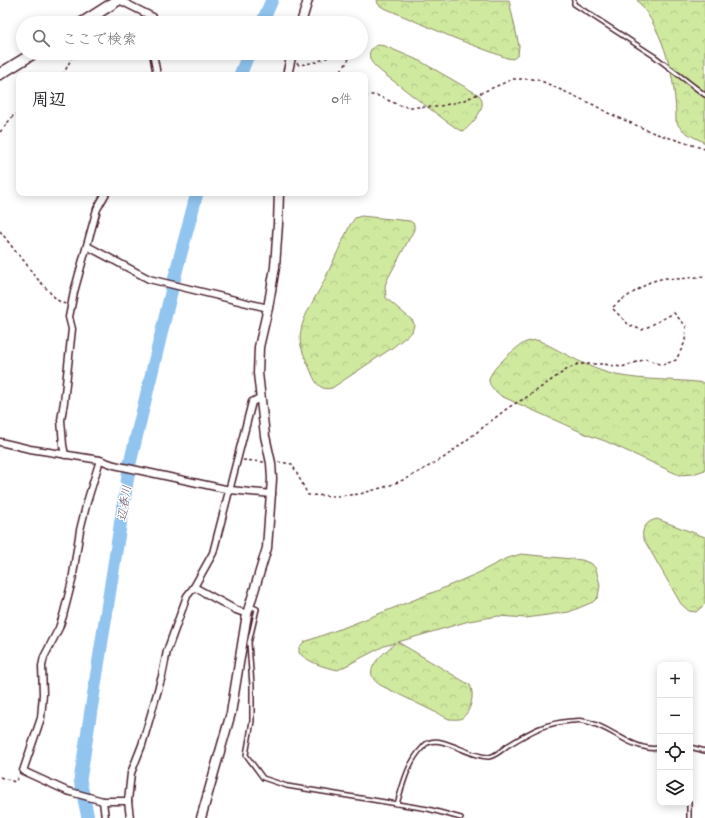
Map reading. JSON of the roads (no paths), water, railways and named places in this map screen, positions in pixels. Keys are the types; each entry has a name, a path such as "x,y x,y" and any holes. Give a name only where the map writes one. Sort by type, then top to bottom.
{"highway":[{"path":"93,16 119,0"},
{"path":"0,74 23,60"}],"street":[{"path":"119,0 151,16"},
{"path":"303,16 308,0"},
{"path":"154,60 156,72"},
{"path":"288,72 291,60"},
{"path":"65,455 61,420 72,329 69,317 97,209 104,196"},
{"path":"201,818 231,713 248,610 267,548 272,494 273,462 265,436 258,373 260,347 275,267 279,196"},
{"path":"87,246 157,282 268,308"},
{"path":"130,818 128,801 131,772 142,746 162,676 167,651 187,596 194,587 213,553 252,402 260,398"},
{"path":"0,442 65,455 100,460 114,465 230,490 272,494"},
{"path":"100,460 85,509 72,580 63,616 59,628 44,657 42,666 43,694 41,718 23,771 67,790 101,800 128,801"},
{"path":"194,587 236,610 248,610"},
{"path":"101,800 105,818"}],"lane":[{"path":"574,0 574,4 654,56 705,95"},
{"path":"248,610 257,609 249,642 252,686 252,721 246,755 263,778 287,786 428,809 461,818"},
{"path":"397,804 410,765 417,753 428,742 440,742 458,747 468,753 482,757 491,757 527,734 541,727 560,722 582,720 599,725 627,741 648,748 657,748"},
{"path":"693,749 705,751"},
{"path":"689,806 689,818"}],"waterway":[{"name":"辺春川","path":"265,16 272,0"},
{"name":"辺春川","path":"241,72 246,60"},
{"name":"辺春川","path":"88,818 80,780 130,463 177,268 196,196"}]}
